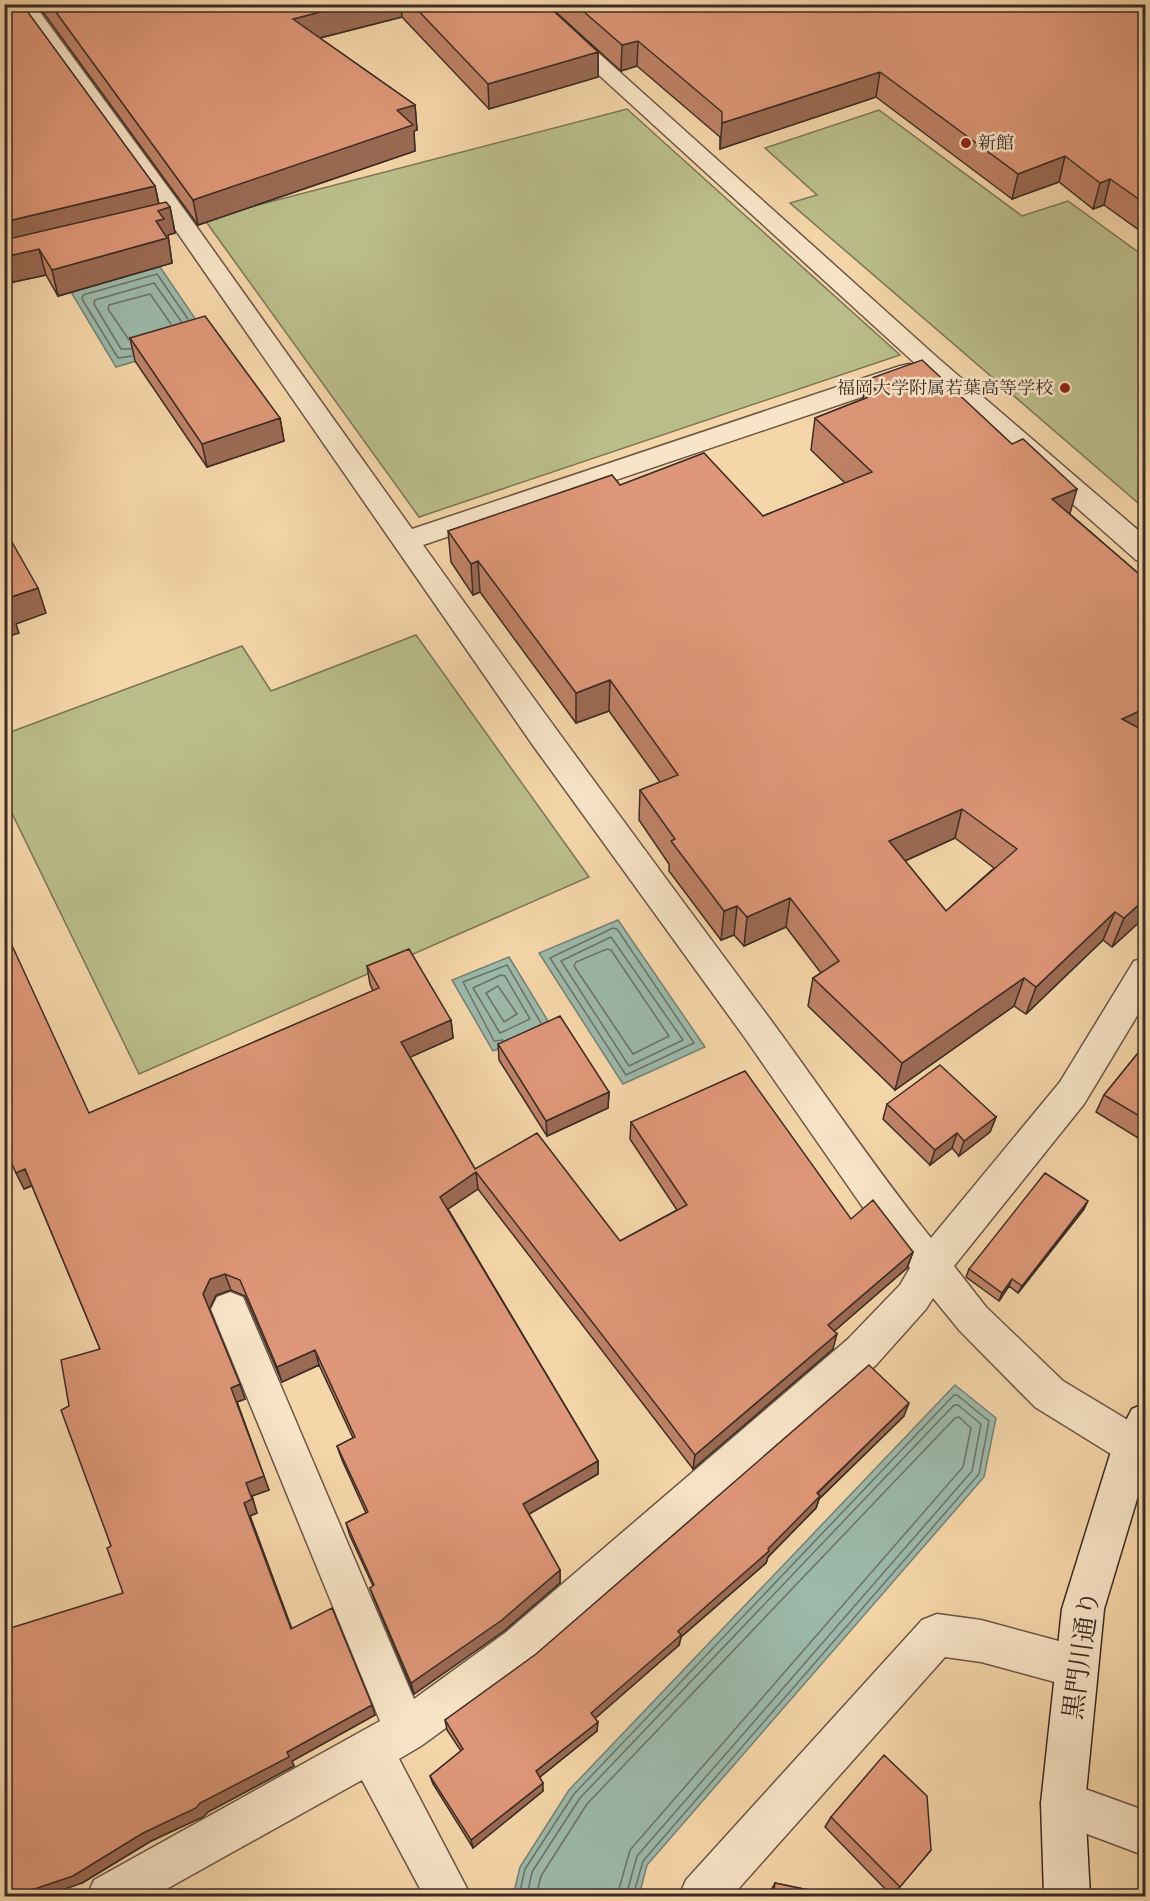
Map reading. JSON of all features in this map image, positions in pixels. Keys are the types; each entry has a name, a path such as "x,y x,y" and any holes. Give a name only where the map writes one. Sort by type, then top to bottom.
{"street":[{"path":"531,4 930,364 1146,553"},
{"path":"18,9 166,220 407,541 543,736 757,1028 877,1198 973,1318 1049,1394 1140,1433"},
{"path":"407,541 930,364"},
{"path":"132,1890 388,1741 520,1648 862,1352 913,1297 932,1265 1072,1093 1146,971"},
{"path":"230,1308 388,1741 448,1896"},
{"name":"黒門川通り","path":"1067,1896 1063,1803 1083,1609 1140,1433"},
{"path":"702,1896 937,1635 981,1641 1077,1667"},
{"path":"1063,1803 1146,1834"}],"green space":[{"path":"627,109 900,355 419,517 204,219"},
{"path":"879,110 1022,216 1068,201 1145,257 1145,509 790,203 817,195 765,148"},
{"path":"416,635 589,877 139,1074 5,799 5,734 242,646 271,691"}],"water":[{"path":"160,267 209,339 116,367 71,292"},
{"path":"618,920 705,1047 623,1084 539,953"},
{"path":"509,957 551,1026 493,1051 452,980"},
{"path":"955,1385 996,1418 984,1477 647,1865 639,1896 513,1896 520,1867 569,1790"}],"building":[{"path":"4,4 22,4 155,186 4,222"},
{"path":"50,4 351,4 293,19 415,105 397,110 413,125 193,200"},
{"path":"412,4 546,4 598,52 488,84"},
{"path":"575,4 1138,4 1146,9 1146,204 1110,179 1100,183 1065,156 1018,174 880,72 722,123 722,112 638,41 622,45"},
{"path":"166,202 170,207 158,211 164,219 156,221 167,238 52,270 39,249 4,257 4,240"},
{"path":"205,316 280,418 202,444 130,338"},
{"path":"922,360 1012,444 1023,439 1077,489 1052,499 1146,580 1146,708 1122,719 1146,732 1146,898 1124,918 1115,912 1036,987 1024,978 902,1063 813,978 839,961 790,898 747,917 737,906 724,911 671,841 675,839 640,790 678,775 610,680 576,693 478,561 471,564 448,531 612,475 620,485 704,453 763,516 872,472 815,418 879,393 866,380","holes":["962,809 1017,849 946,911 889,841"]},
{"path":"4,528 38,588 5,599 10,607 4,609"},
{"path":"4,928 89,1113 379,988 367,966 409,949 451,1020 401,1042 475,1169 537,1133 620,1241 687,1205 631,1122 745,1071 851,1219 873,1200 913,1252 828,1325 837,1334 695,1455 476,1172 440,1197 598,1461 523,1504 560,1570 502,1620 411,1683 370,1588 374,1585 346,1523 368,1512 337,1446 355,1437 315,1350 277,1367 240,1280 225,1274 210,1279 203,1294 240,1384 231,1388 264,1476 246,1483 252,1499 244,1503 291,1629 332,1608 372,1705 287,1752 289,1757 200,1803 196,1808 143,1833 73,1876 14,1896 4,1896 4,1630 123,1593 107,1548 111,1546 61,1410 69,1406 61,1360 100,1349 25,1169 16,1173 4,1146"},
{"path":"560,1016 609,1092 546,1121 498,1044"},
{"path":"1146,1043 1146,1120 1104,1095"},
{"path":"940,1065 996,1117 964,1141 957,1133 935,1150 887,1104"},
{"path":"1045,1173 1088,1201 1022,1286 1012,1279 1002,1293 969,1269"},
{"path":"869,1365 909,1403 817,1493 820,1496 768,1549 769,1551 678,1631 681,1635 591,1713 598,1722 536,1771 543,1783 471,1840 430,1776 463,1749 445,1720 536,1654"},
{"path":"884,1755 927,1796 931,1850 900,1887 831,1817"},
{"path":"775,1883 837,1896 773,1896"}],"place":[{"name":"新館","path":"966,143"},
{"name":"福岡大学附属若葉高等学校","path":"1065,388"}]}
